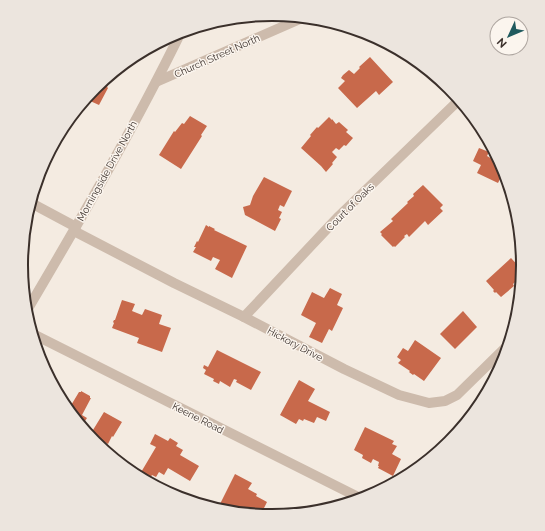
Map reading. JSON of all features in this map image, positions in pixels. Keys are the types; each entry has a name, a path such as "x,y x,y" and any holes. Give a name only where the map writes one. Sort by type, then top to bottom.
{"street":[{"name":"Church Street North","path":"156,82 292,22"},
{"name":"Morningside Drive North","path":"31,303 75,229 156,82 176,41"},
{"name":"Court of Oaks","path":"244,317 339,216 455,103"},
{"name":"Hickory Drive","path":"35,205 75,229 174,283 244,317 344,369 399,395 429,403 445,401 457,395 501,352"},
{"name":"Keene Road","path":"39,337 355,495"}],"building":[{"path":"370,57 393,82 379,95 376,91 357,108 338,88 345,81 341,78 343,75 349,70 354,74"},
{"path":"108,85 108,88 99,105 91,102"},
{"path":"190,116 207,126 181,169 159,155 174,131 175,132 182,123 184,124"},
{"path":"329,117 336,124 339,122 348,130 346,132 353,138 346,146 344,145 339,150 336,148 332,152 337,157 326,172 301,148 317,127 318,128"},
{"path":"479,148 489,152 487,156 493,159 500,178 498,183 477,173 481,165 473,161"},
{"path":"264,177 292,191 284,207 280,205 278,210 282,212 279,218 281,219 275,231 245,215 243,207 250,205 253,196"},
{"path":"423,185 443,205 440,208 443,211 428,225 425,221 409,237 407,234 395,247 393,247 381,235 382,234 380,232 393,221 391,219 408,203 407,202 414,196 413,194"},
{"path":"206,225 247,246 232,278 215,269 220,260 213,257 211,261 193,252 196,247 194,247"},
{"path":"511,258 517,264 516,281 513,284 514,286 501,297 493,291 494,290 486,281"},
{"path":"330,288 342,294 337,305 343,308 332,331 329,329 322,343 309,337 316,323 301,315 312,292 324,298"},
{"path":"122,300 135,304 132,311 142,315 145,309 162,315 159,324 171,328 162,352 137,343 139,338 112,328"},
{"path":"463,311 477,327 455,349 440,334"},
{"path":"415,340 441,358 424,381 414,374 413,375 409,372 410,371 398,363 401,360 397,357 403,348 408,351"},
{"path":"217,350 261,372 251,390 236,382 237,380 234,379 230,387 220,381 219,384 213,381 214,379 204,374 206,370 203,368 204,365 208,367"},
{"path":"299,380 315,389 308,401 330,412 326,421 317,417 314,423 304,419 303,421 299,419 296,424 280,415"},
{"path":"79,392 90,396 91,398 82,415 87,418 85,421 72,404"},
{"path":"104,412 122,422 108,444 90,428 93,430"},
{"path":"365,427 394,441 392,444 397,446 392,454 401,459 393,476 378,468 379,462 373,459 371,463 362,458 363,455 354,450"},
{"path":"155,434 168,441 170,438 178,443 176,446 183,450 180,455 199,466 190,481 168,468 164,475 159,472 156,477 152,475 151,477 141,472 156,447 150,444"},
{"path":"235,474 252,483 248,489 257,494 256,496 267,502 264,508 266,510 241,508 220,504"}]}
